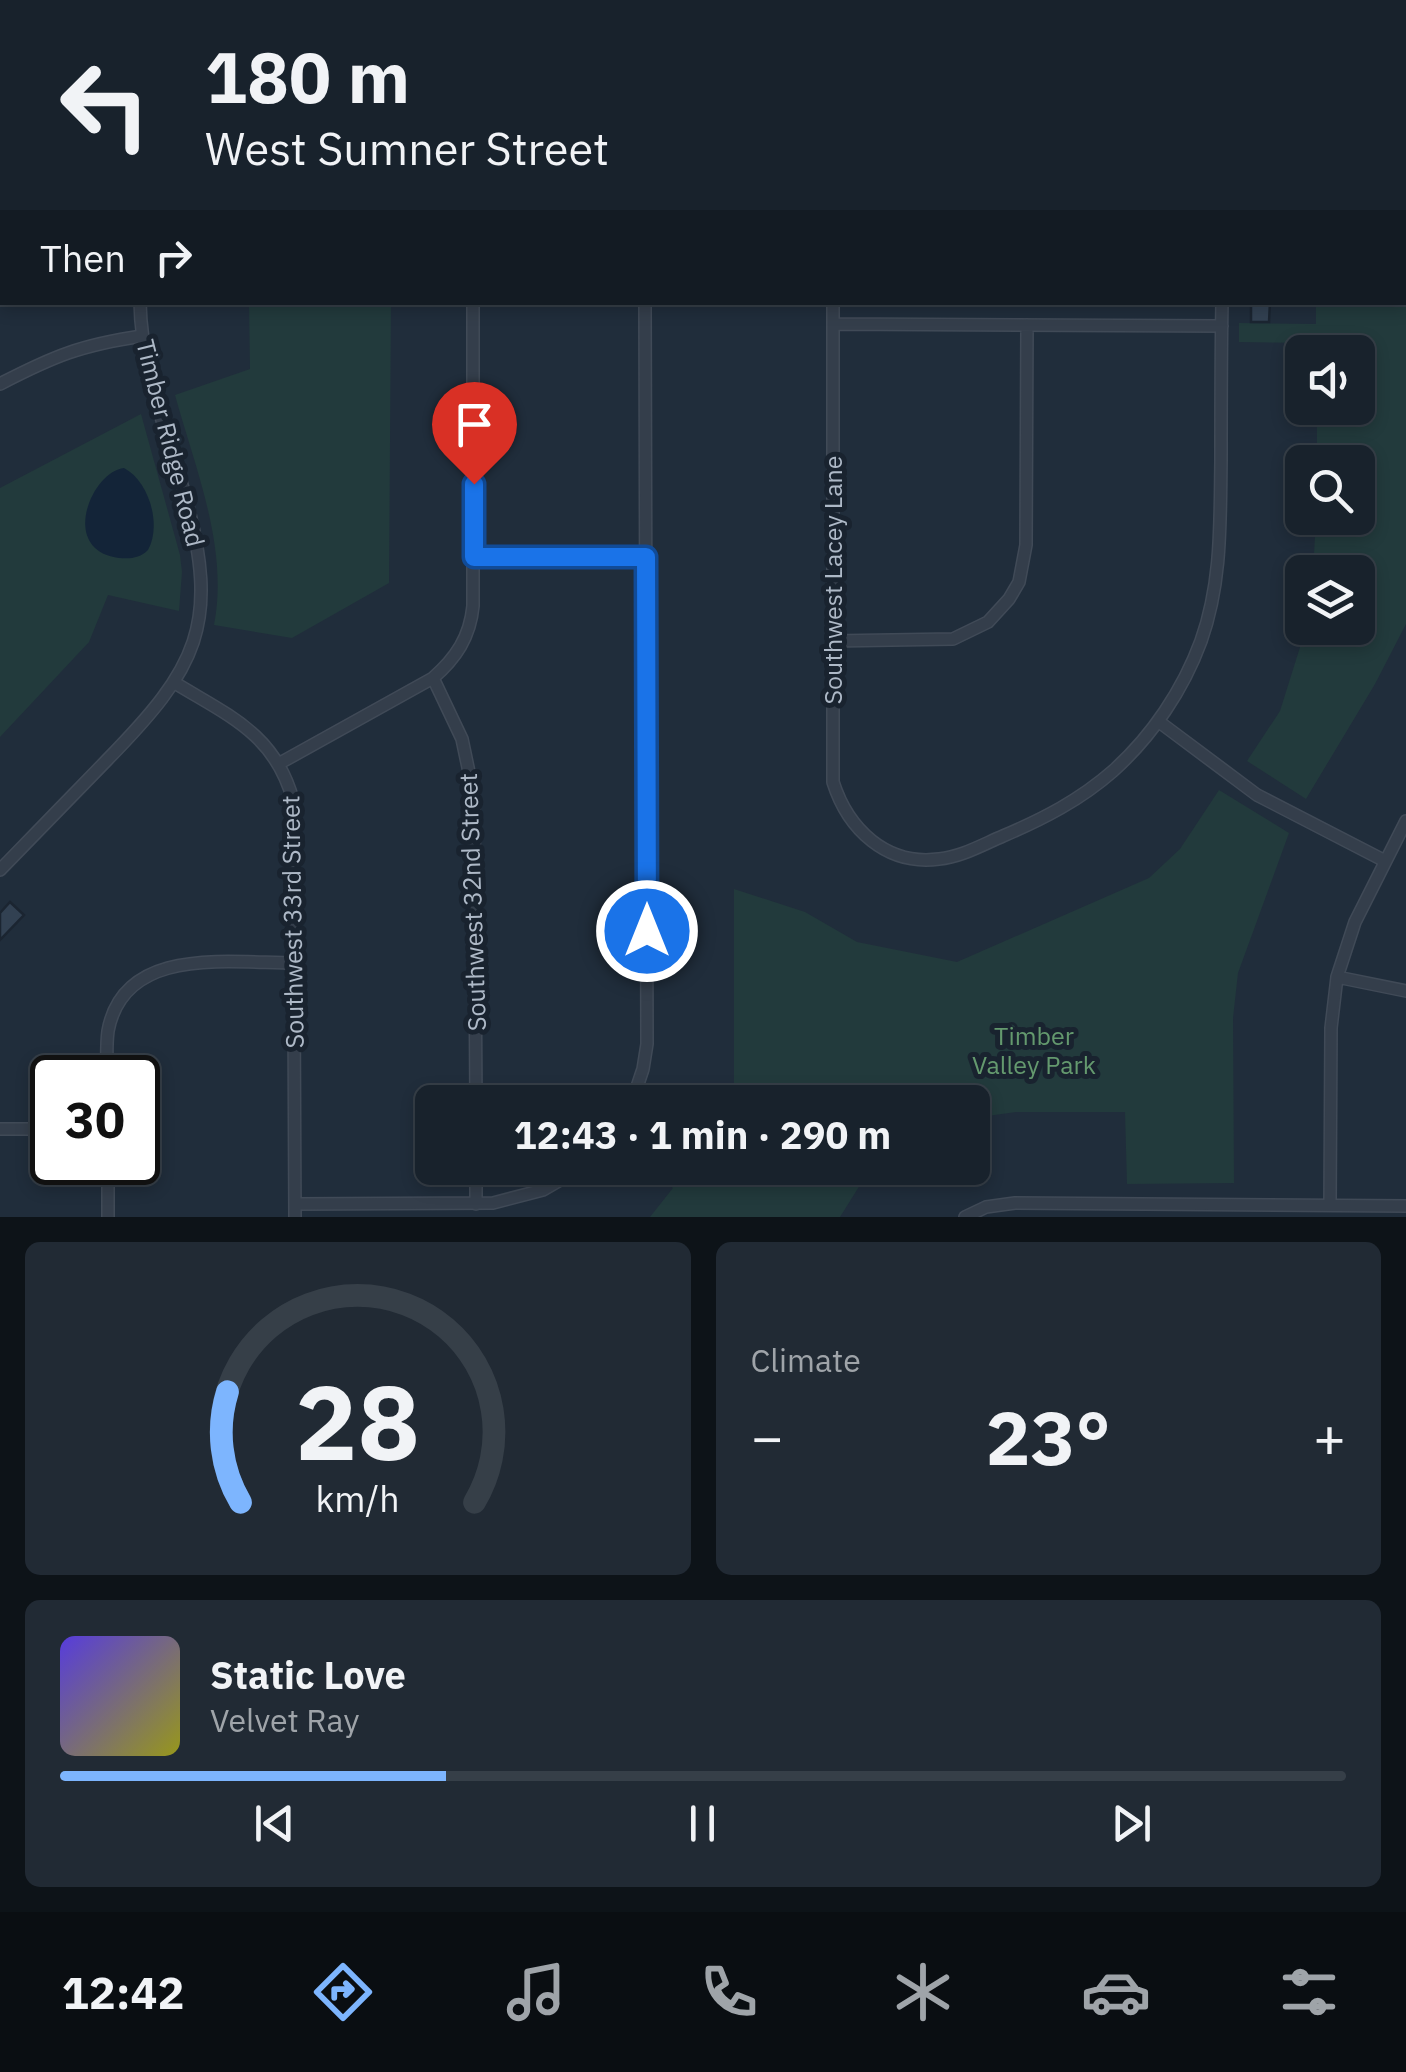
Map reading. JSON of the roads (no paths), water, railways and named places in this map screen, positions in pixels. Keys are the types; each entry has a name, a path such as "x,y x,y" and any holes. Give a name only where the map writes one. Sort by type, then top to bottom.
{"street":[{"name":"Timber Ridge Road","path":"0,870 138,728 175,683 196,633 201,602 198,542 142,336 140,305"},
{"path":"280,763 433,678 457,654 471,624 474,305"},
{"path":"638,1085 647,1044 645,305"},
{"name":"Southwest Lacey Lane","path":"833,305 833,782 848,817 874,844 908,858 958,855 1051,814 1090,790 1114,770 1158,721"},
{"path":"1222,305 1217,580 1188,672 1158,721 1257,795 1384,861"},
{"path":"833,324 1222,326"},
{"path":"832,641 940,641 971,632 998,614 1019,582 1026,545 1028,325"},
{"path":"0,384 65,352 142,336"},
{"path":"474,557 646,557"},
{"name":"Southwest 32nd Street","path":"433,678 462,739 474,796 476,1085"},
{"name":"Southwest 33rd Street","path":"175,683 250,728 280,763 292,800 295,1211"},
{"path":"1330,1205 1331,1028 1336,977 1348,939 1406,821"},
{"path":"107,1055 113,1014 132,986 146,976 180,964 294,964"},
{"path":"1336,977 1406,992"},
{"path":"0,1129 30,1129"},
{"path":"108,1185 108,1217"},
{"path":"476,1185 476,1204"},
{"path":"295,1211 476,1204 530,1194 548,1185"},
{"path":"965,1217 986,1208 1016,1203 1406,1206"}],"water":[{"path":"124,468 146,493 154,528 148,550 138,556 119,558 100,552 85,527 92,496 101,482"}],"park label":[{"name":"Timber Valley Park","path":"1034,1050"}]}
